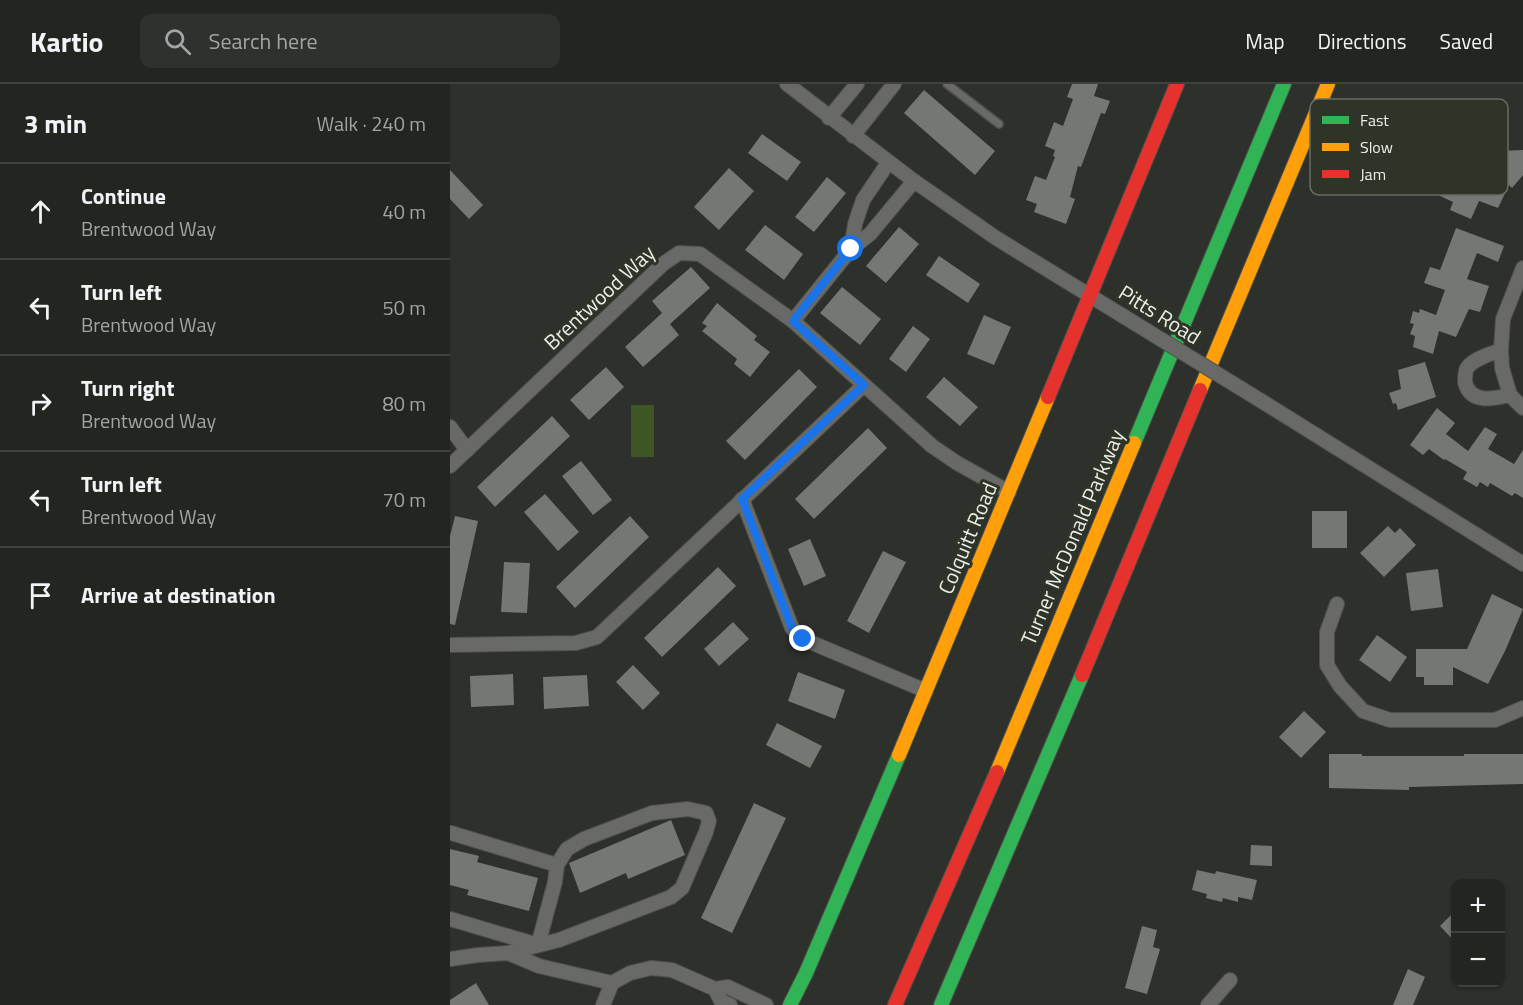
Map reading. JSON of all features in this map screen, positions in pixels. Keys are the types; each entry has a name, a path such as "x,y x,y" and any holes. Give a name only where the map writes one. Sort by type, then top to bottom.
{"main road":[{"name":"Colquitt Road","path":"790,1005 926,691 1177,84"},
{"name":"Turner McDonald Parkway","path":"895,1005 987,797 1284,84"},
{"path":"1322,99 1328,84"},
{"path":"941,1005 1025,811 1310,127"}],"street":[{"name":"Pitts Road","path":"787,84 888,163 996,238 1523,564"},
{"path":"829,118 857,84"},
{"path":"853,136 894,84"},
{"path":"851,249 855,224 863,201 888,163"},
{"path":"793,321 851,249 870,234 914,181"},
{"name":"Brentwood Way","path":"450,466 663,264 679,253 700,254 793,321 932,446 1008,492"},
{"path":"1523,268 1503,319 1501,350 1502,368 1510,395 1523,408"},
{"path":"1501,350 1476,360 1467,368 1465,378 1472,394 1481,398 1490,400 1510,395"},
{"path":"450,645 576,643 597,637 864,385"},
{"path":"450,428 467,450"},
{"path":"742,499 792,628 803,639 926,691"},
{"path":"1337,604 1327,632 1327,665 1340,686 1363,711 1390,720 1495,720 1523,708"},
{"path":"450,959 508,953 559,940 671,897 682,888 706,832 709,821 706,813 688,809 669,809 652,813 584,839 567,849 557,865 555,882 537,945"},
{"path":"451,833 557,865"},
{"path":"450,919 537,945"},
{"path":"508,953 539,966 612,983"},
{"path":"603,1005 612,983 630,973 651,968 672,970 715,989 728,987 766,1005"},
{"path":"1208,1005 1230,980"},
{"path":"715,989 721,1001 730,1005"}],"lane":[{"path":"947,84 999,124"}],"green space":[{"path":"631,405 654,405 654,457 631,457"}],"building":[{"path":"1072,84 1098,84 1094,96 1110,101 1105,114 1101,113 1081,167 1078,166 1070,197 1075,199 1066,224 1034,212 1037,204 1026,200 1035,176 1046,180 1055,157 1053,156 1055,150 1045,146 1054,122 1063,126 1073,99 1067,97"},
{"path":"924,90 995,151 975,175 904,113"},
{"path":"762,134 801,162 787,181 748,153"},
{"path":"1523,150 1523,175 1512,188 1509,185 1508,187 1508,151"},
{"path":"729,168 754,191 719,230 694,207"},
{"path":"450,170 483,205 469,219 450,199"},
{"path":"827,177 846,193 814,232 795,217"},
{"path":"1504,195 1498,208 1479,201 1471,219 1450,210 1453,202 1440,196"},
{"path":"765,225 803,254 784,280 745,250"},
{"path":"899,227 919,244 886,283 866,266"},
{"path":"1456,228 1504,246 1498,262 1477,253 1467,279 1489,286 1480,312 1469,309 1456,337 1439,331 1433,354 1413,347 1415,336 1410,334 1414,324 1410,323 1413,311 1419,313 1420,309 1436,315 1445,290 1424,283 1430,267 1440,270"},
{"path":"939,256 980,284 968,303 926,275"},
{"path":"691,267 710,288 670,324 679,335 643,367 625,347 662,313 652,301"},
{"path":"842,287 881,319 860,345 820,313"},
{"path":"717,303 757,336 754,340 770,352 750,377 734,364 737,359 702,331 707,326 702,323"},
{"path":"984,315 1011,327 994,365 967,354"},
{"path":"913,326 930,339 906,372 889,359"},
{"path":"1425,362 1436,397 1398,410 1389,393 1401,389 1398,370"},
{"path":"606,367 624,387 589,420 570,400"},
{"path":"799,369 817,387 745,460 726,441"},
{"path":"944,377 978,407 960,426 926,397"},
{"path":"1437,408 1455,423 1446,434 1468,451 1485,427 1497,434 1488,449 1514,464 1523,450 1523,498 1515,493 1512,496 1490,483 1488,487 1480,482 1477,487 1463,479 1467,472 1429,449 1423,455 1410,445"},
{"path":"552,416 570,436 495,507 477,487"},
{"path":"868,428 887,448 814,519 795,499"},
{"path":"581,461 612,500 593,515 562,476"},
{"path":"545,494 579,532 558,551 524,512"},
{"path":"1312,511 1347,511 1347,548 1312,548"},
{"path":"455,516 478,521 455,625 450,624 450,536"},
{"path":"630,516 649,537 575,608 556,587"},
{"path":"1388,526 1395,533 1400,528 1416,545 1384,577 1360,553"},
{"path":"810,539 826,576 804,586 788,549"},
{"path":"883,551 906,562 869,633 847,621"},
{"path":"504,562 530,563 527,613 501,612"},
{"path":"718,567 736,586 662,657 644,638"},
{"path":"1438,569 1443,607 1411,611 1406,573"},
{"path":"1492,594 1523,609 1488,684 1453,667 1453,685 1424,685 1424,677 1416,677 1416,649 1467,649"},
{"path":"733,622 749,639 719,666 704,649"},
{"path":"1377,635 1407,657 1390,682 1359,660"},
{"path":"633,665 660,693 643,710 616,682"},
{"path":"798,672 845,690 835,719 788,701"},
{"path":"513,674 514,705 471,707 470,676"},
{"path":"587,675 589,706 544,709 543,677"},
{"path":"1304,711 1326,732 1301,758 1279,737"},
{"path":"777,723 822,746 810,768 766,745"},
{"path":"1329,754 1464,756 1464,754 1523,754 1523,784 1409,787 1409,790 1329,788"},
{"path":"754,803 786,818 732,933 701,918"},
{"path":"671,820 685,855 628,879 626,873 580,893 569,863"},
{"path":"1251,845 1272,846 1272,866 1250,865"},
{"path":"450,849 479,856 477,862 538,878 529,911 467,895 469,890 450,885"},
{"path":"1197,870 1215,874 1216,871 1257,880 1252,900 1238,897 1238,902 1223,898 1222,902 1206,898 1207,894 1192,890"},
{"path":"1451,915 1451,938 1440,926"},
{"path":"1142,926 1157,930 1153,947 1160,949 1147,994 1125,988"},
{"path":"1408,969 1425,977 1413,1005 1393,1005"},
{"path":"476,983 489,1005 450,1005 450,1000"}],"traffic: fast":[{"path":"1134,443 1284,84"},
{"path":"941,1005 1082,675"},
{"path":"790,1005 806,973 899,755"}],"traffic: slow":[{"path":"1322,99 1328,84"},
{"path":"1200,390 1310,127"},
{"path":"899,755 1048,397"},
{"path":"997,772 1134,443"}],"traffic: jam":[{"path":"1048,397 1177,84"},
{"path":"1082,675 1200,390"},
{"path":"895,1005 997,772"}],"route":[{"path":"803,639 792,628 742,499 864,385 793,321 851,249"}]}
